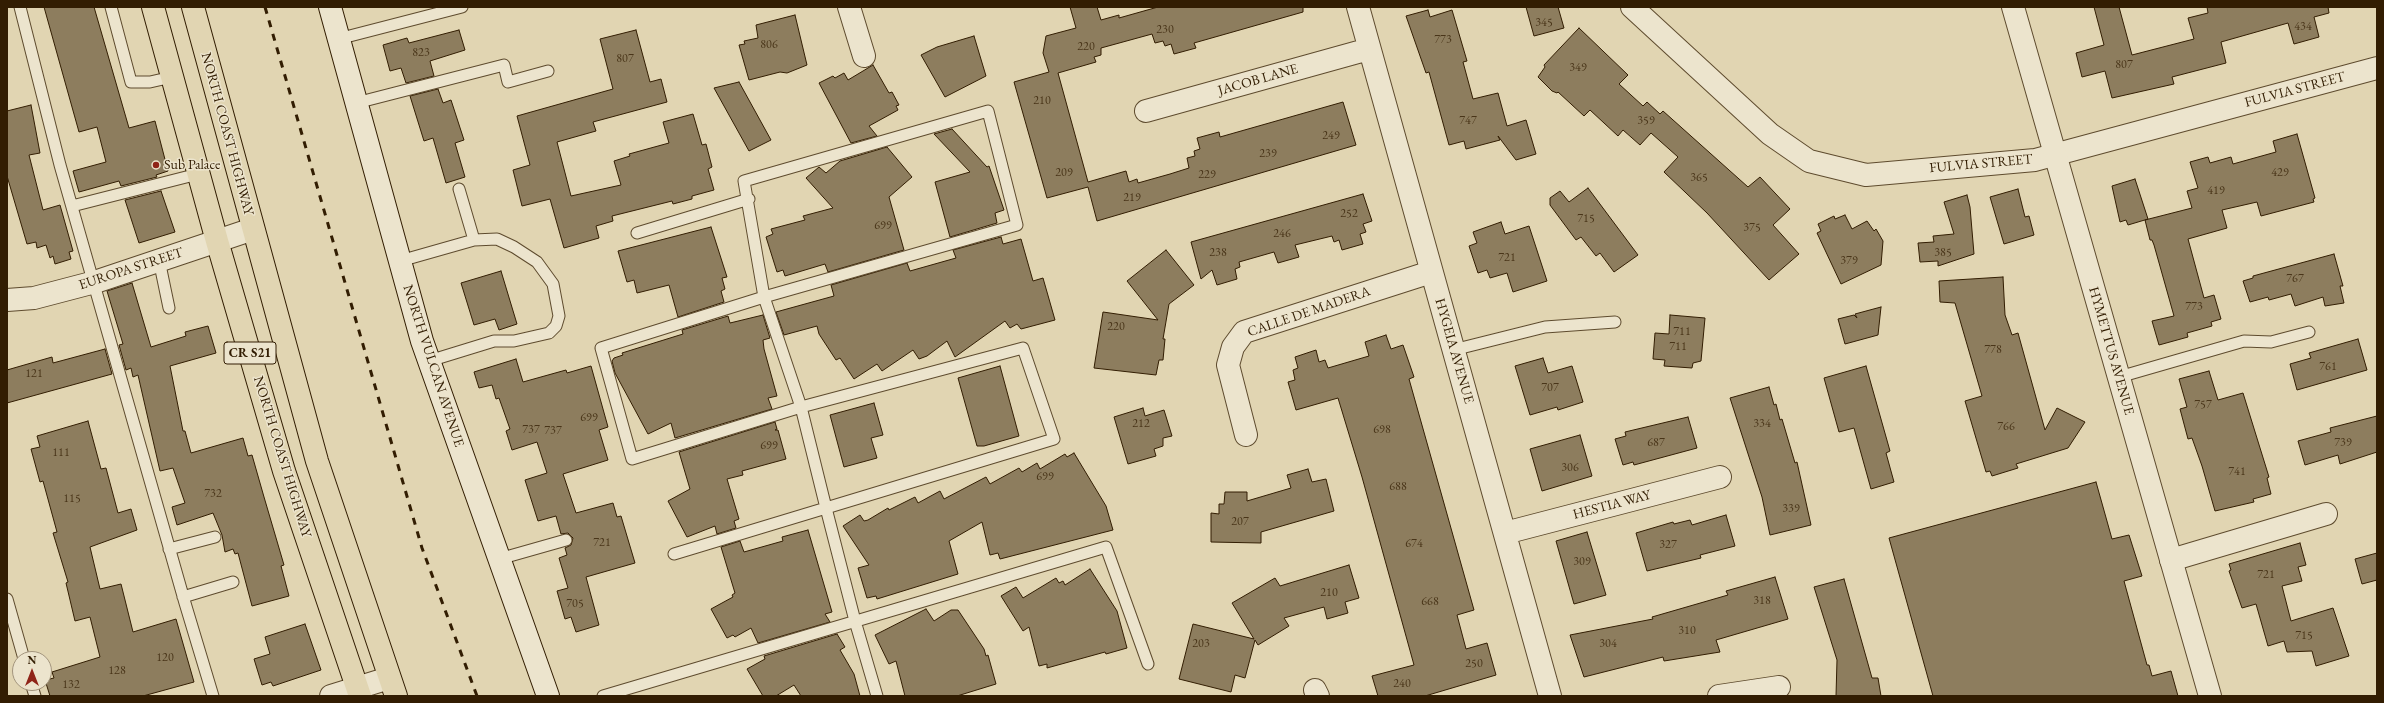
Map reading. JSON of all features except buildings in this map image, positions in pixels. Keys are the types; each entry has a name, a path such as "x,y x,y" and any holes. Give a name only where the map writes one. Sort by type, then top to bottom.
{"main road":[{"name":"NORTH COAST HIGHWAY","path":"153,7 198,174 284,471 358,692"},
{"name":"NORTH COAST HIGHWAY","path":"193,7 317,461 392,687"}],"street":[{"name":"NORTH VULCAN AVENUE","path":"330,7 429,361 548,696"},
{"path":"849,7 864,56"},
{"name":"HYGEIA AVENUE","path":"1358,7 1550,696"},
{"name":"FULVIA STREET","path":"1632,7 1770,134 1809,161 1866,175 2034,160 2377,68"},
{"name":"HYMETTUS AVENUE","path":"2013,7 2210,696"},
{"name":"JACOB LANE","path":"1146,111 1369,49"},
{"name":"EUROPA STREET","path":"7,300 34,298 95,282 253,229"},
{"name":"CALLE DE MADERA","path":"1246,434 1228,365 1233,347 1244,332 1431,272"},
{"name":"HESTIA WAY","path":"1505,534 1720,477"},
{"path":"2171,560 2326,514"},
{"path":"331,696 392,687"},
{"path":"1719,696 1779,687"}],"lane":[{"path":"20,7 72,206 95,282 169,550 213,696"},
{"path":"111,7 131,82 150,82 172,77"},
{"path":"338,39 462,7"},
{"path":"356,103 504,65 508,82 548,71"},
{"path":"674,554 826,508 1054,439 1023,348 801,407 632,459 601,348 764,297 1017,225 988,111 744,181 749,199 764,297 801,407 826,508 855,622 877,696"},
{"path":"72,206 198,174"},
{"path":"459,190 474,240"},
{"path":"637,233 749,199"},
{"path":"400,261 474,240 497,240 514,247 537,262 553,284 559,316 556,326 549,334 514,340 494,341 429,361"},
{"path":"159,260 169,308"},
{"path":"1453,350 1545,327 1615,322"},
{"path":"2119,377 2244,340 2271,342 2309,332"},
{"path":"169,550 214,537"},
{"path":"499,559 566,540"},
{"path":"603,696 1106,547 1148,664"},
{"path":"183,597 233,582"},
{"path":"7,599 22,651"}],"railway":[{"path":"265,7 422,548 477,696"}],"place":[{"name":"Sub Palace","path":"156,165"}]}
